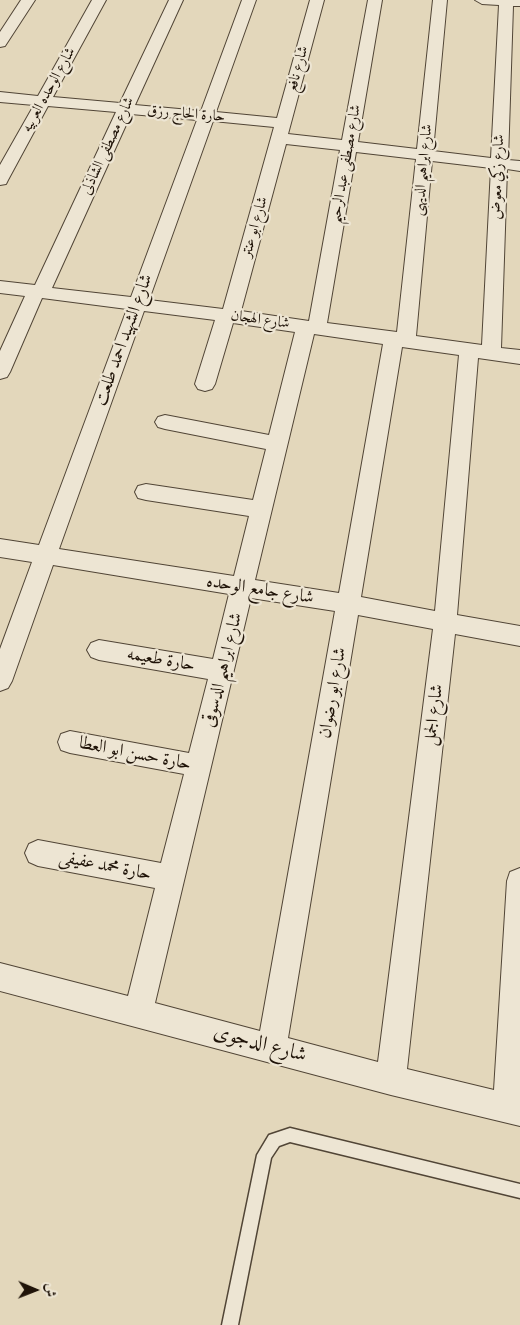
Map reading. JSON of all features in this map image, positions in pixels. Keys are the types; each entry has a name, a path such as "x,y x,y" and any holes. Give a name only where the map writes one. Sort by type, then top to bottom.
{"street":[{"path":"0,43 28,0"},
{"name":"شارع الوحده العربيه","path":"0,180 99,0"},
{"name":"شارع مصطفى الشاذلى","path":"0,372 176,0"},
{"name":"شارع الشهيد احمد طلعت","path":"0,681 44,555 249,0"},
{"name":"شارع نافع","path":"281,130 317,0"},
{"name":"شارع مصطفى عبد الرحيم","path":"312,327 349,146 375,0"},
{"name":"شارع ابراهيم الديهى","path":"400,339 425,155 440,0"},
{"path":"482,0 513,2"},
{"name":"شارع زكي معوض","path":"480,352 513,2"},
{"name":"حارة الحاج رزق","path":"0,97 206,116 281,130 349,146 520,166"},
{"name":"شارع ابو عنتر","path":"205,384 228,316 281,130"},
{"name":"شارع الهجان","path":"0,287 312,327 520,357"},
{"name":"شارع ابراهيم الدسوقى","path":"138,1013 278,444 312,327"},
{"name":"شارع ابو رضوان","path":"272,1047 348,604 400,339"},
{"name":"شارع الجمل","path":"391,1080 445,622 480,352"},
{"path":"165,422 278,444"},
{"path":"146,492 262,510"},
{"name":"شارع جامع الوحده","path":"0,548 348,604 520,636"},
{"name":"حارة طعيمه","path":"99,650 222,671"},
{"name":"حارة حسن ابو العطا","path":"70,742 199,766"},
{"name":"حارة محمد عفيفى","path":"38,853 172,878"},
{"path":"514,1109 520,881"},
{"name":"شارع الدجوى","path":"0,977 272,1047 391,1080 514,1109"}],"lane":[{"path":"230,1325 264,1155 274,1140 290,1135 520,1192"}]}
